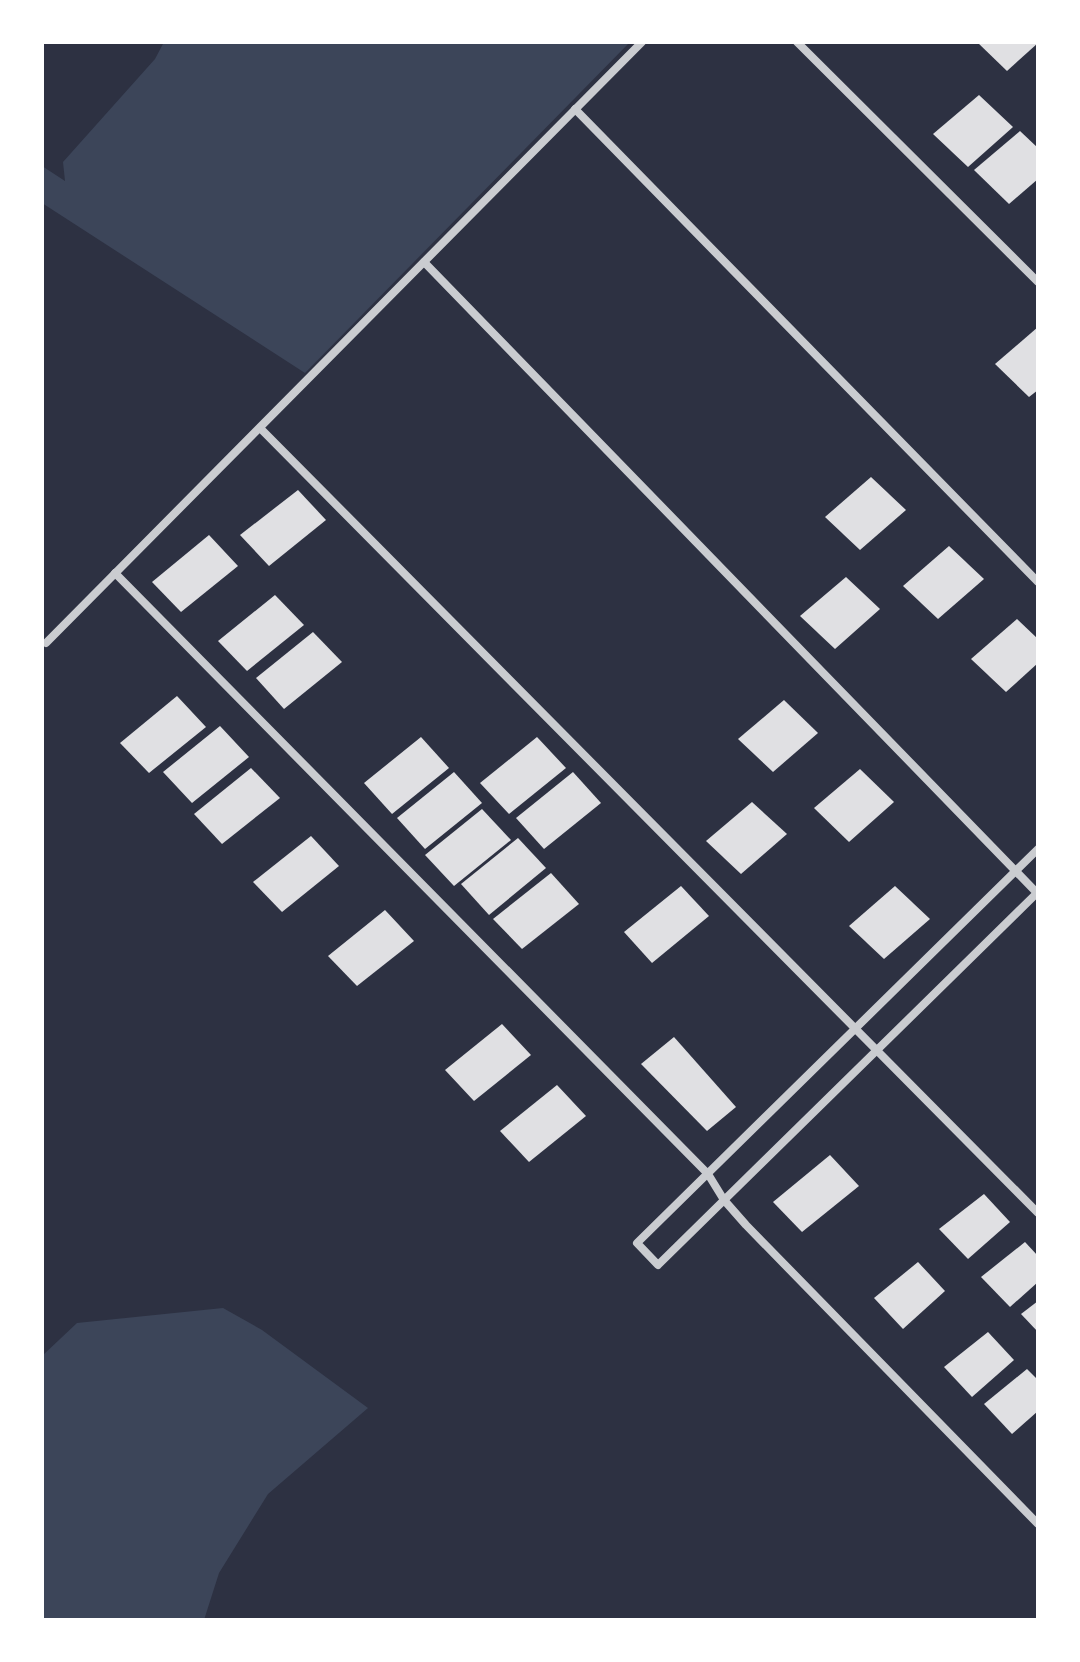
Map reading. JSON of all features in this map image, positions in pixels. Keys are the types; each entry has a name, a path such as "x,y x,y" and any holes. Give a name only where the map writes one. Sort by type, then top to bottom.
{"street":[{"path":"46,643 642,42"},
{"path":"797,42 1038,282"},
{"path":"575,109 1038,582"},
{"path":"424,262 1016,870 1038,893 658,1265 637,1243 857,1029 1016,870 1038,849"},
{"path":"260,428 1038,1213"},
{"path":"115,573 708,1174 724,1200 1038,1524"}],"shaded area":[{"path":"164,42 630,42 305,373 42,203 42,166 65,181 63,162 155,59"},
{"path":"223,1308 262,1330 368,1408 268,1494 219,1573 204,1620 42,1620 42,1356 77,1323"}],"building":[{"path":"977,42 1038,42 1038,43 1007,71"},
{"path":"979,95 1013,127 968,167 933,134"},
{"path":"1020,131 1038,148 1038,179 1009,204 974,170"},
{"path":"1038,327 1038,390 1029,397 995,364"},
{"path":"871,477 906,510 860,550 825,517"},
{"path":"298,490 326,520 269,566 240,535"},
{"path":"209,535 238,566 181,612 152,582"},
{"path":"949,546 984,579 938,619 903,586"},
{"path":"846,577 880,609 835,649 800,616"},
{"path":"275,595 304,625 247,671 218,641"},
{"path":"1017,619 1038,639 1038,663 1006,692 971,659"},
{"path":"313,632 342,662 284,709 256,678"},
{"path":"177,696 206,727 149,773 120,743"},
{"path":"784,700 818,733 773,772 738,739"},
{"path":"220,726 249,757 192,803 163,772"},
{"path":"421,737 449,768 392,814 364,783"},
{"path":"537,737 566,768 509,814 480,783"},
{"path":"251,768 280,798 222,844 194,814"},
{"path":"860,769 894,802 849,842 814,808"},
{"path":"454,772 482,803 425,849 397,818"},
{"path":"573,772 601,803 544,849 516,818"},
{"path":"752,802 787,834 741,874 706,841"},
{"path":"482,809 511,840 454,886 425,855"},
{"path":"311,836 339,866 282,912 253,882"},
{"path":"518,838 546,868 489,915 461,884"},
{"path":"551,873 579,904 522,949 493,919"},
{"path":"681,886 709,916 652,963 624,932"},
{"path":"895,886 930,919 884,959 849,926"},
{"path":"385,910 414,941 357,986 328,956"},
{"path":"502,1024 531,1055 474,1101 445,1070"},
{"path":"674,1037 736,1107 707,1131 641,1064"},
{"path":"557,1085 586,1116 529,1162 500,1131"},
{"path":"830,1155 859,1186 802,1232 773,1202"},
{"path":"984,1194 1010,1222 968,1259 939,1229"},
{"path":"1025,1242 1038,1256 1038,1282 1010,1307 981,1277"},
{"path":"918,1262 945,1291 903,1329 874,1298"},
{"path":"1038,1301 1038,1332 1021,1314"},
{"path":"988,1332 1014,1360 972,1397 944,1367"},
{"path":"1027,1369 1038,1380 1038,1411 1012,1434 984,1404"}]}
